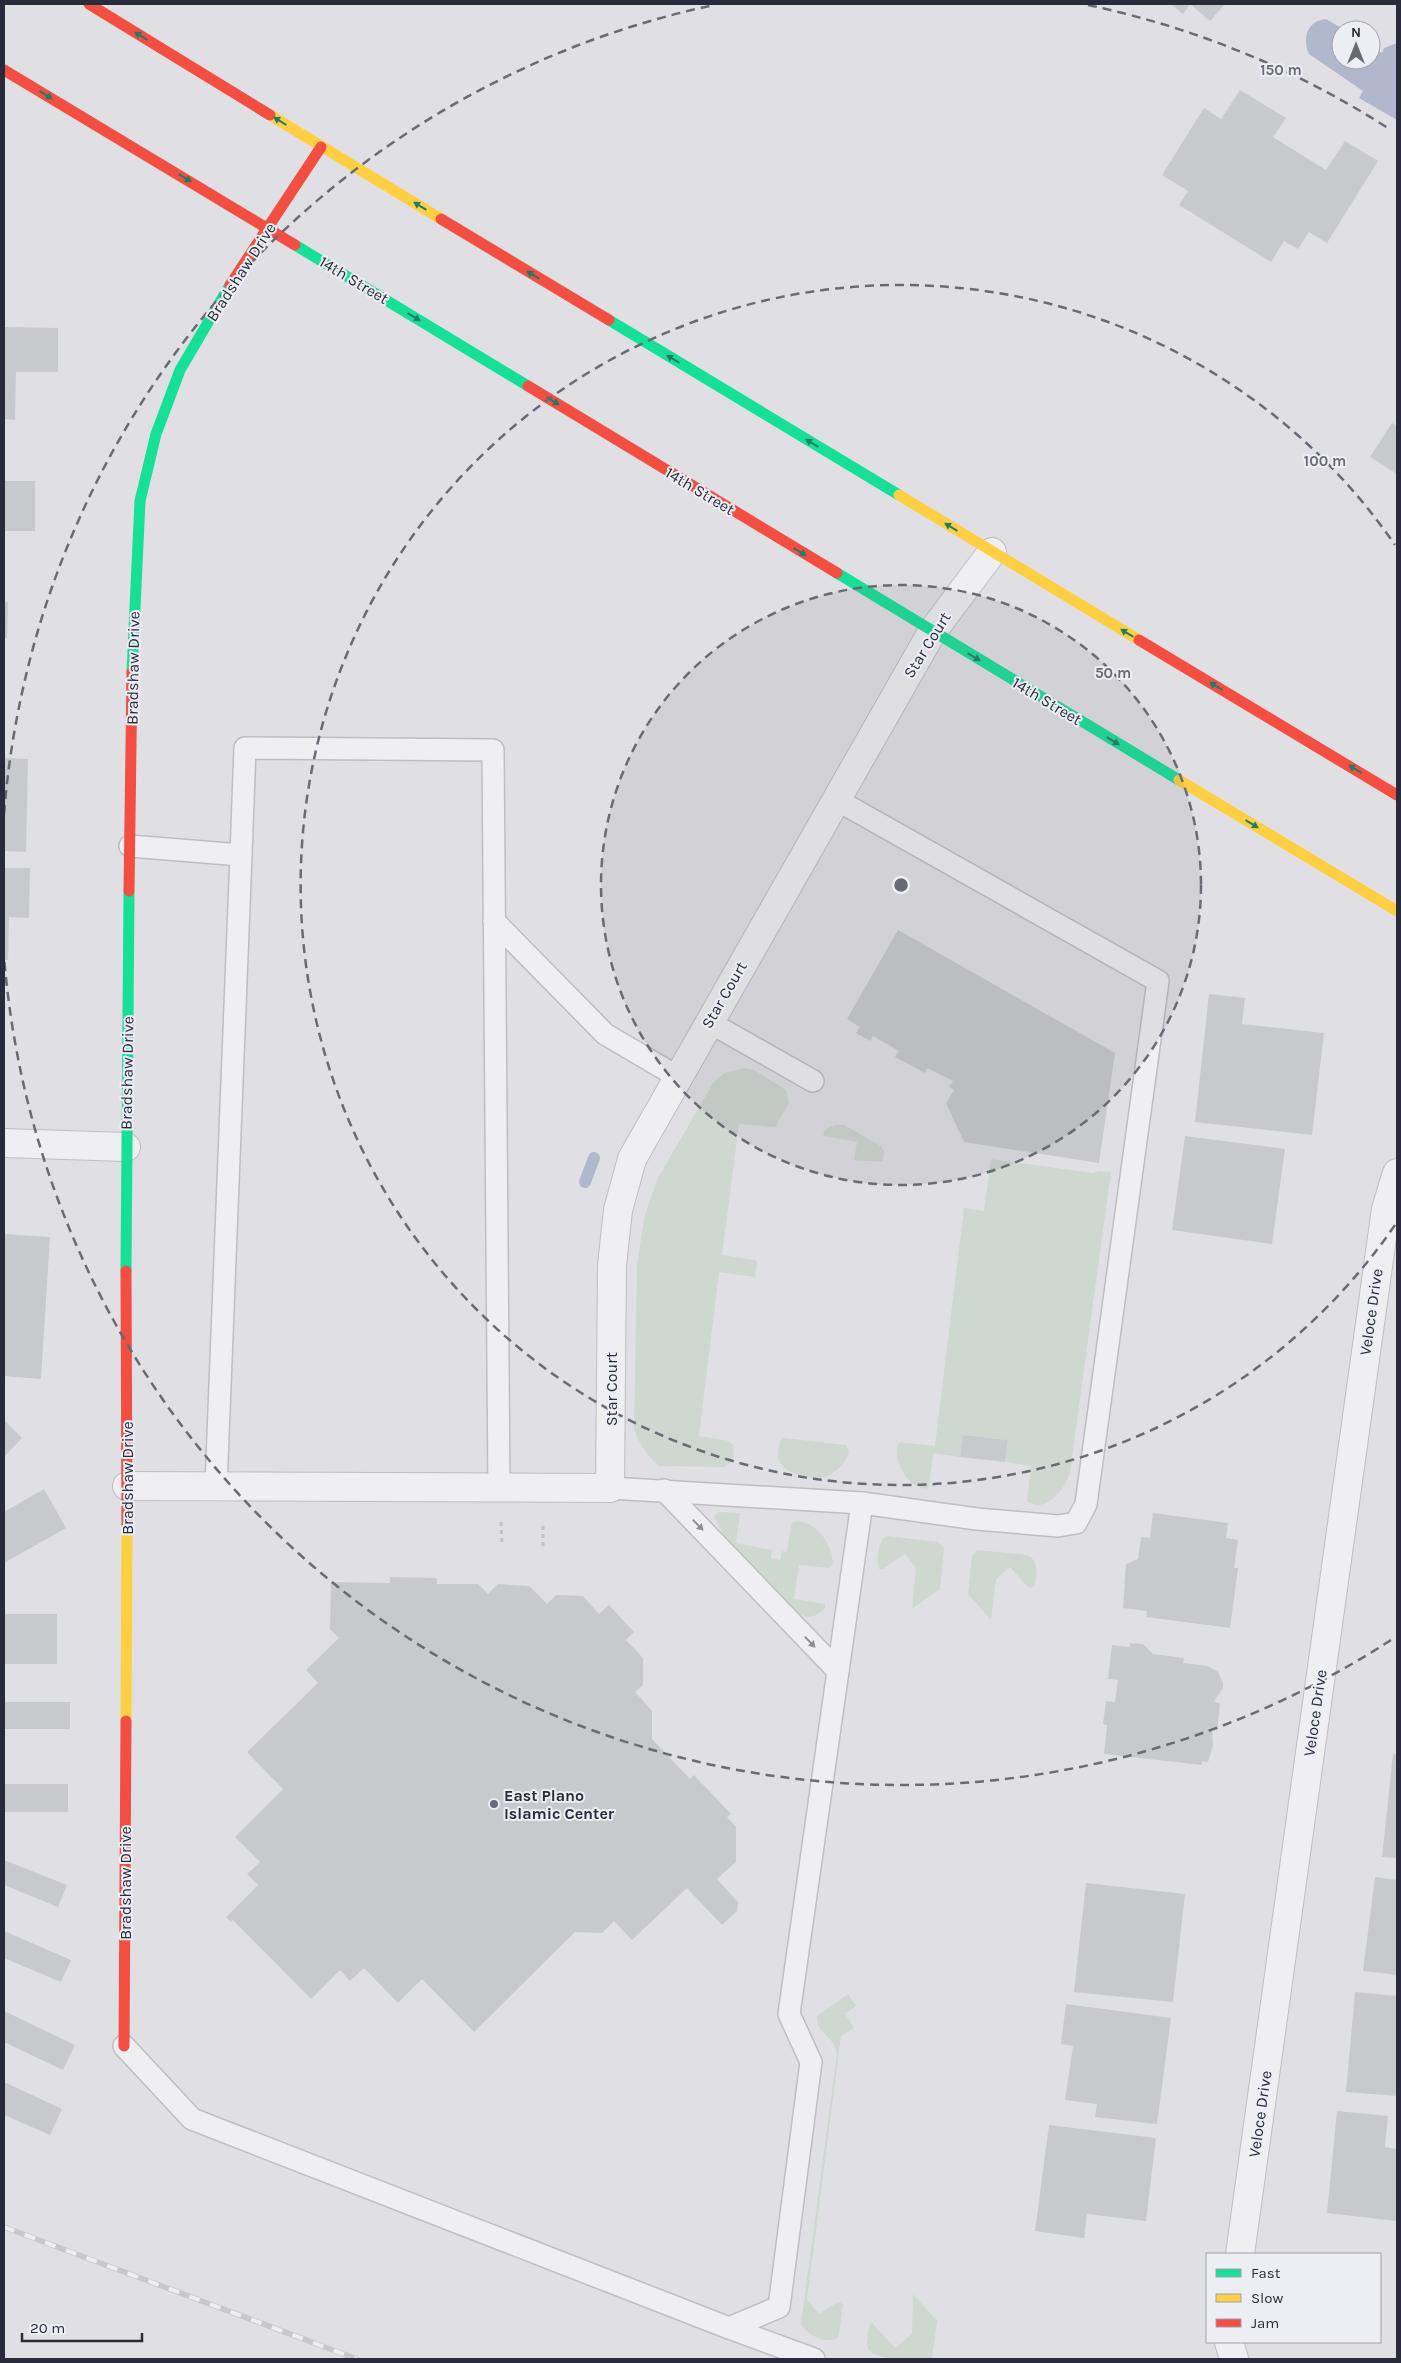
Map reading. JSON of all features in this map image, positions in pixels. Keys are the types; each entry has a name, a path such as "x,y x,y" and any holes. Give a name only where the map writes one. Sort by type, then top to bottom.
{"main road":[{"path":"89,4 321,147 1397,794"},
{"name":"14th Street","path":"4,70 1397,911"},
{"name":"Bradshaw Drive","path":"124,2046 127,1486 126,1147 132,667 140,501 156,434 180,370 230,285 321,147"}],"street":[{"name":"Star Court","path":"610,1488 612,1265 618,1210 632,1159 932,632 992,552"},
{"path":"4,1143 126,1147"},
{"name":"Veloce Drive","path":"1240,2253 1386,1209 1397,1173"},
{"path":"127,1486 610,1488"},
{"path":"1229,2343 1234,2359"}],"lane":[{"path":"216,1486 245,748 493,750 499,1488"},
{"path":"610,1488 862,1503 986,1520 1058,1526 1076,1523 1086,1504 1158,981 837,800"},
{"path":"130,846 241,855"},
{"path":"494,922 605,1034 678,1077"},
{"path":"709,1022 813,1081"},
{"path":"664,1490 838,1671"},
{"path":"729,2328 779,2306 811,2062 790,2014 862,1503"},
{"path":"124,2046 192,2119 729,2328 814,2359"}],"path":[{"path":"501,1518 502,1546"},
{"path":"543,1518 543,1546"}],"shaded area":[{"path":"746,1068 754,1070 786,1090 789,1103 775,1127 739,1124 722,1255 755,1260 757,1262 755,1277 719,1272 699,1436 729,1441 733,1445 734,1452 731,1461 724,1467 659,1466 644,1449 634,1429 637,1264 645,1214 658,1178 713,1083 724,1073"},
{"path":"835,1125 844,1125 881,1146 884,1152 883,1162 854,1160 857,1142 824,1136 823,1134 826,1129"},
{"path":"991,1159 1093,1173 1099,1171 1111,1172 1070,1472 1060,1492 1054,1498 1041,1505 1027,1501 1031,1466 1005,1462 1008,1440 964,1435 960,1457 933,1453 929,1487 926,1489 913,1484 908,1479 898,1460 897,1446 900,1442 935,1446 964,1208 984,1211"},
{"path":"784,1438 846,1445 849,1453 839,1468 828,1476 819,1478 805,1477 786,1469 779,1460 780,1441"},
{"path":"719,1512 740,1513 736,1543 772,1550 771,1558 780,1560 782,1551 787,1552 791,1524 802,1522 816,1529 830,1549 833,1564 830,1568 799,1565 794,1599 825,1604 825,1608 809,1617 798,1613 724,1535 714,1516"},
{"path":"888,1536 938,1542 944,1548 940,1589 912,1609 916,1568 905,1554 883,1569 879,1569 878,1566 877,1558 880,1545 883,1538"},
{"path":"977,1550 1027,1555 1036,1564 1035,1585 1032,1588 1028,1587 1010,1567 996,1579 991,1620 968,1594 972,1556"},
{"path":"848,1994 856,2006 845,2014 854,2028 841,2036 807,2300 819,2314 838,2302 843,2304 839,2336 835,2339 825,2340 813,2336 801,2324 837,2054 834,2044 818,2026 817,2016"},
{"path":"913,2294 937,2321 932,2359 903,2359 882,2357 874,2354 868,2349 867,2342 868,2330 872,2323 895,2348 912,2334"}],"water":[{"path":"1326,19 1331,22 1331,69 1309,54 1307,48 1306,36 1308,31 1314,23"},
{"path":"1397,43 1397,120 1359,98 1363,91 1332,70 1381,70 1381,52 1384,48"}],"building":[{"path":"1171,4 1190,4 1183,14"},
{"path":"1190,4 1225,4 1210,21"},
{"path":"1240,90 1286,118 1273,137 1326,170 1345,141 1378,161 1327,243 1309,232 1298,249 1284,241 1271,262 1179,205 1188,191 1162,175 1204,108 1221,119"},
{"path":"4,327 58,328 58,372 16,372 15,420 4,419"},
{"path":"1392,423 1397,426 1397,474 1370,457"},
{"path":"4,481 35,481 35,531 4,531"},
{"path":"4,602 8,602 7,638 4,638"},
{"path":"4,758 28,759 26,852 4,851"},
{"path":"4,868 30,868 29,918 9,917 8,960 4,960"},
{"path":"898,930 1115,1053 1099,1163 964,1142 946,1103 954,1090 949,1087 953,1081 927,1068 925,1073 895,1057 899,1051 873,1036 870,1041 856,1033 860,1027 847,1019"},
{"path":"1209,994 1245,998 1242,1024 1324,1033 1312,1135 1195,1122"},
{"path":"1185,1136 1285,1149 1272,1244 1172,1230"},
{"path":"4,1234 50,1237 41,1379 4,1376"},
{"path":"4,1420 22,1438 4,1457"},
{"path":"963,1435 1008,1440 1005,1462 960,1457"},
{"path":"44,1489 66,1528 4,1563 4,1512"},
{"path":"1153,1513 1228,1523 1226,1538 1238,1540 1234,1568 1238,1568 1230,1628 1146,1617 1147,1611 1123,1608 1126,1564 1138,1559 1141,1537 1150,1538"},
{"name":"East Plano Islamic Center","path":"390,1577 437,1578 437,1584 478,1584 488,1594 498,1584 529,1586 547,1604 556,1595 583,1596 599,1614 609,1605 634,1632 626,1640 643,1658 643,1685 635,1692 652,1711 652,1739 690,1779 694,1775 731,1814 727,1817 736,1827 736,1862 717,1879 738,1902 737,1911 722,1925 687,1888 632,1940 614,1921 602,1933 575,1932 474,2032 422,1979 398,2003 364,1968 350,1981 340,1970 311,1999 233,1920 231,1922 226,1917 258,1885 247,1874 260,1862 235,1837 283,1789 247,1752 318,1683 306,1670 339,1638 330,1629 331,1582 390,1583"},
{"path":"4,1614 57,1614 57,1664 4,1664"},
{"path":"1130,1643 1143,1644 1153,1654 1184,1658 1183,1663 1208,1666 1218,1672 1223,1688 1214,1701 1220,1704 1217,1731 1212,1730 1213,1745 1208,1762 1202,1761 1202,1765 1104,1754 1107,1725 1103,1724 1106,1701 1115,1702 1118,1680 1108,1679 1112,1645 1130,1647"},
{"path":"4,1702 70,1702 70,1729 4,1729"},
{"path":"1393,1754 1397,1755 1397,1858 1382,1857"},
{"path":"4,1784 68,1784 68,1812 4,1812"},
{"path":"4,1860 67,1885 58,1907 4,1885"},
{"path":"1375,1877 1397,1880 1397,1975 1363,1971"},
{"path":"1086,1883 1185,1894 1173,2002 1074,1992"},
{"path":"4,1931 71,1960 61,1982 4,1958"},
{"path":"1355,1992 1397,1996 1397,2096 1346,2092"},
{"path":"1066,2004 1171,2018 1157,2124 1095,2117 1097,2104 1065,2100 1073,2046 1061,2044"},
{"path":"4,2011 75,2045 63,2070 4,2042"},
{"path":"4,2082 62,2109 50,2135 4,2115"},
{"path":"1337,2111 1388,2116 1385,2147 1397,2149 1397,2221 1327,2213"},
{"path":"1049,2125 1156,2138 1146,2221 1087,2214 1084,2238 1035,2231"}],"waterway":[{"path":"585,1182 594,1158"}],"railway":[{"path":"4,2227 357,2359"}],"traffic: fast":[{"path":"295,245 528,386"},
{"path":"132,672 140,501 156,434 180,370 230,285"},
{"path":"609,320 899,495"},
{"path":"837,573 1179,780"},
{"path":"126,1271 129,891"}],"traffic: slow":[{"path":"270,115 441,219"},
{"path":"899,495 1139,640"},
{"path":"1179,780 1397,911"},
{"path":"126,1721 127,1524"}],"traffic: jam":[{"path":"89,4 270,115"},
{"path":"4,70 295,245"},
{"path":"230,285 321,147"},
{"path":"441,219 609,320"},
{"path":"528,386 837,573"},
{"path":"1139,640 1397,795"},
{"path":"129,891 132,672"},
{"path":"126,1271 127,1524"},
{"path":"124,2046 126,1721"}],"place":[{"name":"East Plano Islamic Center","path":"494,1804"}]}
